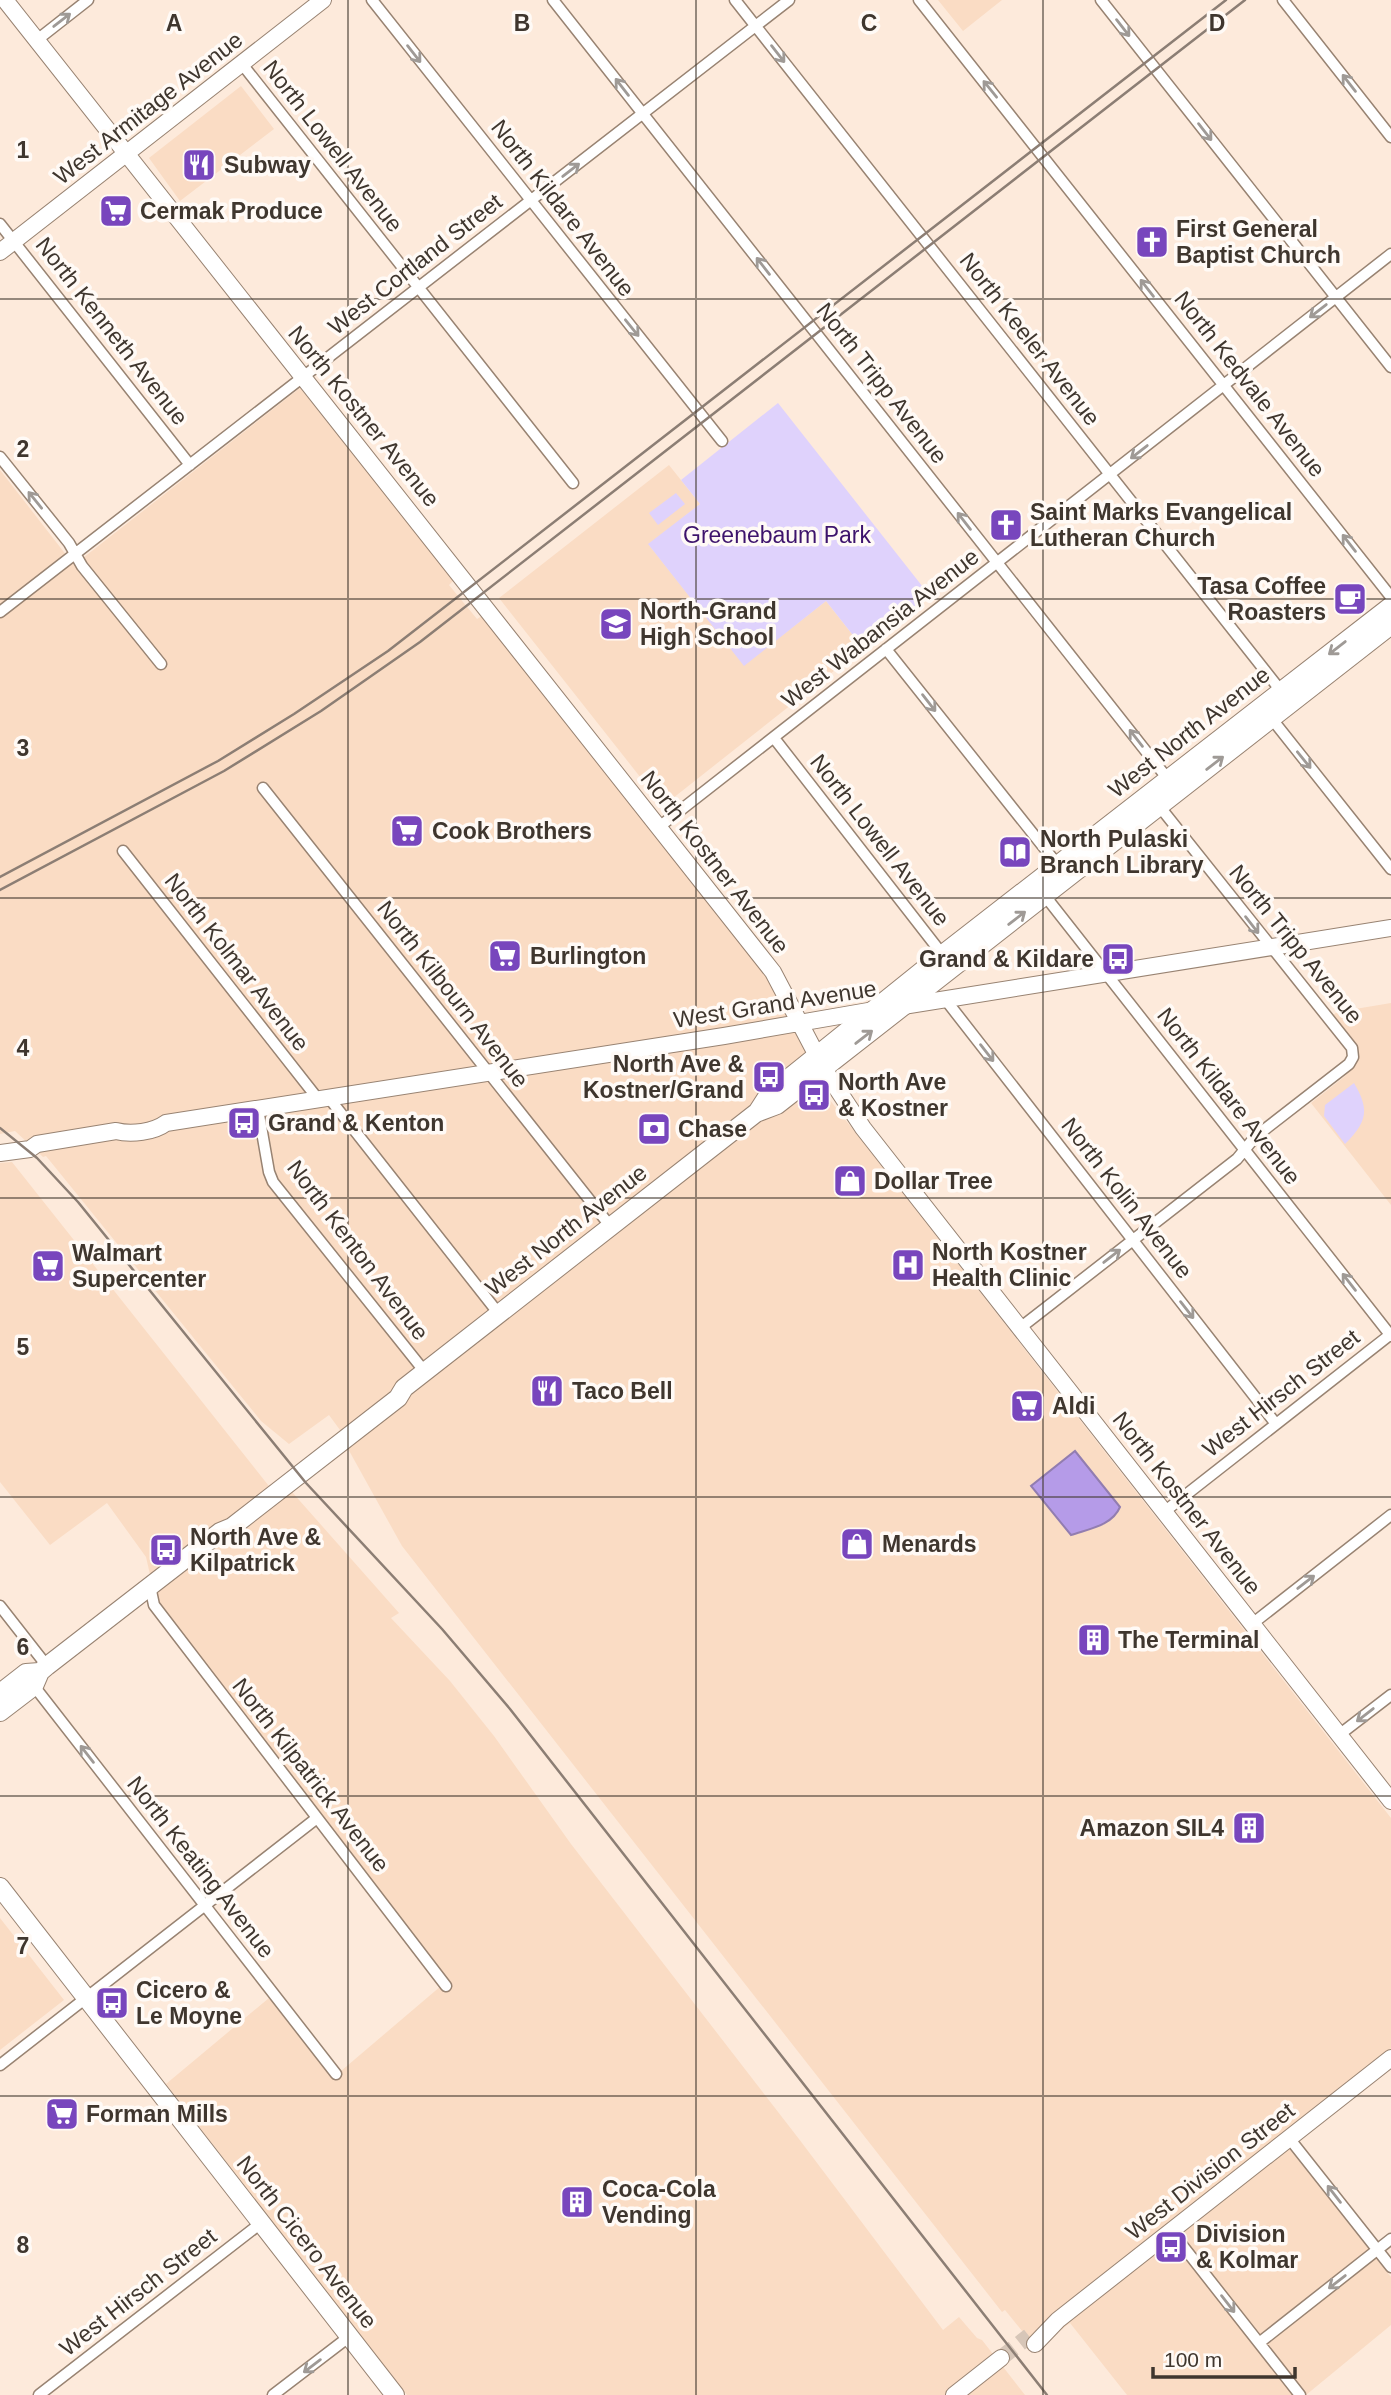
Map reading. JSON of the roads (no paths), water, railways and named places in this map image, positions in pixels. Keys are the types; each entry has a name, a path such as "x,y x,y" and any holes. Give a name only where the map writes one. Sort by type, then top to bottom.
{"main road":[{"name":"North Kostner Avenue","path":"5,0 773,972 820,1062 863,1128 1391,1801"},
{"name":"West Armitage Avenue","path":"0,252 323,0"},
{"name":"West North Avenue","path":"820,1062 872,1010 948,961 1286,697 1386,627 1391,606"},
{"name":"West Grand Avenue","path":"0,1153 116,1131 123,1125 157,1119 166,1123 323,1099 1391,928"},
{"name":"West North Avenue","path":"0,1712 41,1675 220,1532 226,1519 392,1390 404,1388 611,1227 758,1111 769,1094 905,1005 948,961"},
{"name":"West Grand Avenue","path":"0,1144 28,1140 37,1144"},
{"name":"West North Avenue","path":"0,1693 26,1673 41,1675"},
{"name":"North Cicero Avenue","path":"0,1887 395,2395"},
{"name":"West Division Street","path":"1032,2340 1391,2058"},
{"path":"954,2395 1003,2362 969,2395"}],"street":[{"path":"37,40 88,0"},
{"name":"North Kildare Avenue","path":"372,0 722,441"},
{"name":"North Tripp Avenue","path":"553,0 1173,786"},
{"name":"North Keeler Avenue","path":"736,0 1286,697"},
{"name":"West Cortland Street","path":"0,612 789,0"},
{"name":"North Kedvale Avenue","path":"919,0 1391,597"},
{"path":"1101,0 1391,367"},
{"path":"1283,0 1391,137"},
{"name":"North Lowell Avenue","path":"242,64 573,484"},
{"name":"North Kenneth Avenue","path":"0,223 190,464"},
{"name":"West Wabansia Avenue","path":"659,827 1391,254"},
{"path":"0,457 82,566 161,664"},
{"path":"887,649 1063,872"},
{"path":"1266,713 1391,869"},
{"name":"North Lowell Avenue","path":"774,737 948,961"},
{"name":"North Kilbourn Avenue","path":"263,788 611,1227"},
{"name":"North Tripp Avenue","path":"1154,800 1352,1048 1353,1057 1349,1064 1255,1137 1244,1149"},
{"name":"North Kolmar Avenue","path":"123,851 499,1314"},
{"name":"North Kildare Avenue","path":"1040,889 1391,1335"},
{"name":"North Kolin Avenue","path":"945,999 1276,1424"},
{"name":"North Kenton Avenue","path":"258,1109 273,1182 425,1372"},
{"path":"1020,1328 1237,1159 1244,1149"},
{"name":"West Hirsch Street","path":"1164,1512 1391,1335"},
{"path":"1252,1624 1391,1515"},
{"name":"North Kilpatrick Avenue","path":"150,1586 154,1605 446,1986"},
{"name":"North Keating Avenue","path":"0,1606 41,1675 204,1905 336,2074"},
{"path":"1339,1735 1391,1695"},
{"path":"0,2064 317,1818"},
{"path":"1289,2138 1391,2267"},
{"name":"West Hirsch Street","path":"39,2395 261,2223"},
{"path":"1171,2231 1300,2395"},
{"path":"1259,2343 1391,2239"},
{"path":"273,2395 350,2336"}],"tunnel":[{"path":"1001,2358 1029,2336"}],"railway":[{"path":"0,877 218,761 388,651 1226,0"},
{"path":"0,890 224,771 321,711 420,642 1245,0"},
{"path":"0,1128 37,1158 78,1202 306,1483 442,1629 510,1709 1047,2395"}],"place":[{"name":"Subway","path":"199,165"},
{"name":"Cermak Produce","path":"116,211"},
{"name":"First General Baptist Church","path":"1152,242"},
{"name":"Saint Marks Evangelical Lutheran Church","path":"1006,525"},
{"name":"Tasa Coffee Roasters","path":"1350,599"},
{"name":"North-Grand High School","path":"616,624"},
{"name":"Cook Brothers","path":"407,831"},
{"name":"North Pulaski Branch Library","path":"1015,852"},
{"name":"Burlington","path":"505,956"},
{"name":"Grand & Kildare","path":"1118,959"},
{"name":"North Ave & Kostner/Grand","path":"769,1077"},
{"name":"North Ave & Kostner","path":"814,1095"},
{"name":"Grand & Kenton","path":"244,1123"},
{"name":"Chase","path":"654,1129"},
{"name":"Dollar Tree","path":"850,1181"},
{"name":"North Kostner Health Clinic","path":"908,1265"},
{"name":"Walmart Supercenter","path":"48,1266"},
{"name":"Taco Bell","path":"547,1391"},
{"name":"Aldi","path":"1027,1406"},
{"name":"Menards","path":"857,1544"},
{"name":"North Ave & Kilpatrick","path":"166,1550"},
{"name":"The Terminal","path":"1094,1640"},
{"name":"Amazon SIL4","path":"1249,1828"},
{"name":"Cicero & Le Moyne","path":"112,2003"},
{"name":"Forman Mills","path":"62,2114"},
{"name":"Coca-Cola Vending","path":"577,2202"},
{"name":"Division & Kolmar","path":"1171,2247"}],"park label":[{"name":"Greenebaum Park","path":"777,535"}]}
